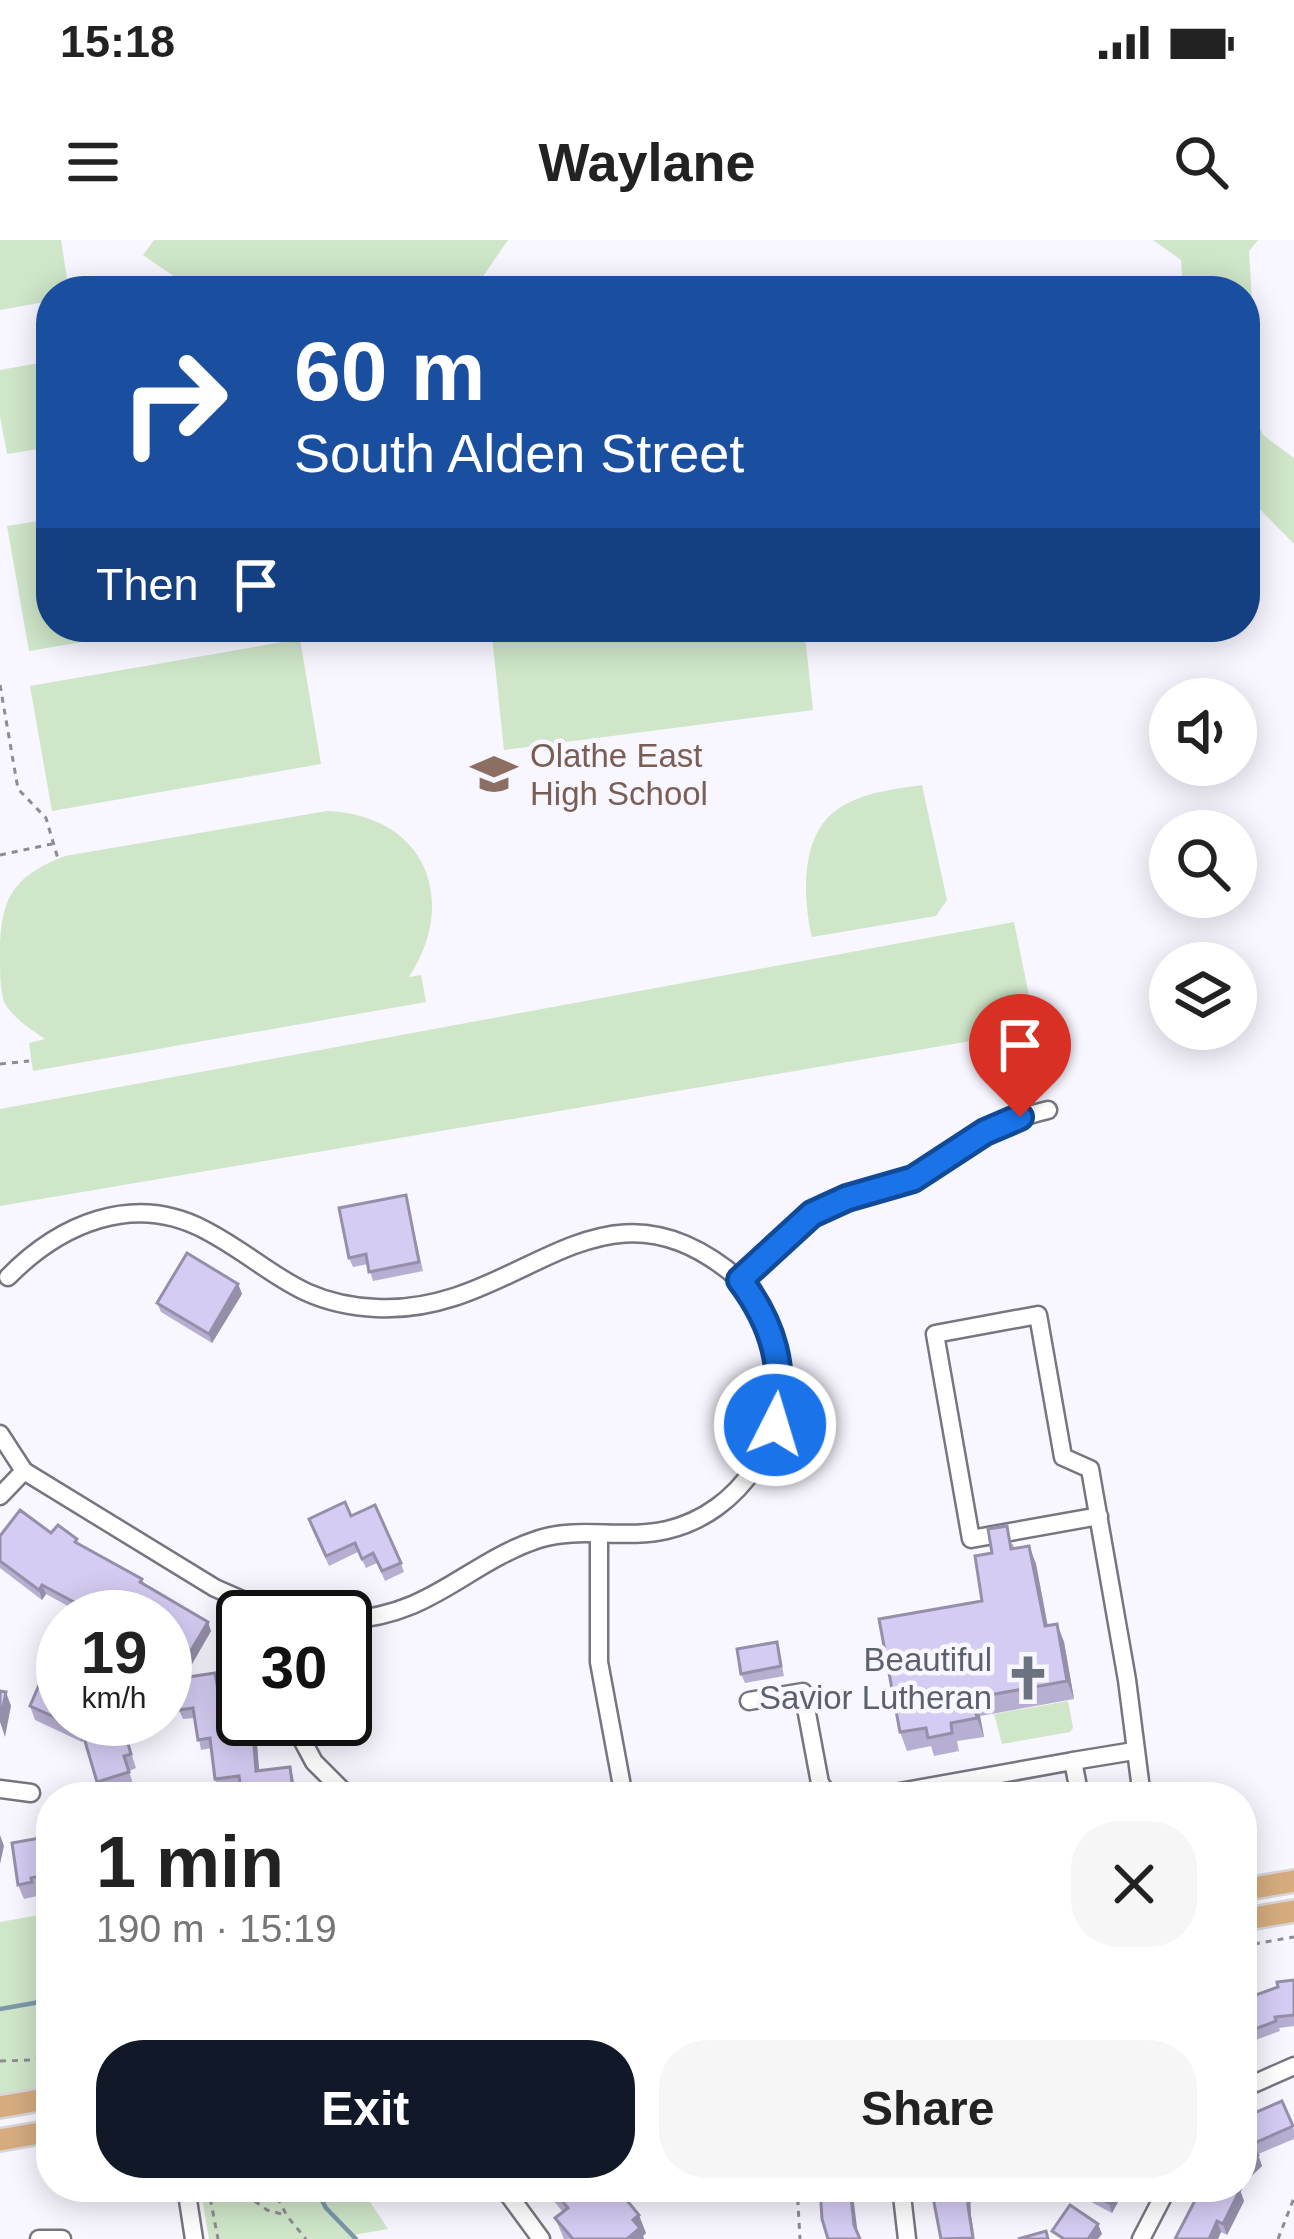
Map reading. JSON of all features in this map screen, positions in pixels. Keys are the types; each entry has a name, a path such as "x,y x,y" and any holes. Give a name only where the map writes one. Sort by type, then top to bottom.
{"main road":[{"path":"1257,1887 1294,1881"},
{"path":"1257,1917 1294,1911"},
{"path":"0,2107 36,2101"},
{"path":"0,2140 36,2134"}],"street":[{"path":"740,1280 797,1227 831,1204 913,1179 985,1132 1048,1110"},
{"path":"3,1281 45,1243 69,1230 108,1215 131,1214 184,1221 207,1231 276,1279 350,1306 403,1309 455,1299 577,1241 623,1232 669,1237 695,1247 740,1280 769,1326 779,1362 775,1425 760,1459 726,1501 694,1521 650,1534 543,1537 424,1602 372,1614"},
{"path":"1099,1516 971,1539 935,1334 1038,1315 1063,1457 1090,1468 1099,1516 1127,1680 1139,1782"},
{"path":"0,1434 24,1471 220,1590"},
{"path":"0,1496 24,1471"},
{"path":"599,1534 598,1662 621,1782"},
{"path":"749,1701 803,1692 820,1782"},
{"path":"305,1746 335,1782"},
{"path":"956,1782 1134,1750"},
{"path":"1073,1761 1076,1782"},
{"path":"0,1789 31,1793"},
{"path":"1257,2083 1294,2066"},
{"path":"188,2202 194,2239"},
{"path":"514,2202 541,2239"},
{"path":"903,2202 907,2239"},
{"path":"1141,2239 1160,2202"},
{"path":"39,2239 62,2239"}],"path":[{"path":"0,685 18,789 46,818 58,859"},
{"path":"0,855 53,844"},
{"path":"0,1064 29,1061"},
{"path":"1257,1943 1294,1937"},
{"path":"0,2061 36,2059"},
{"path":"1278,2239 1294,2198"},
{"path":"211,2202 218,2239"},
{"path":"256,2202 287,2216"},
{"path":"280,2202 306,2239"},
{"path":"797,2202 800,2239"}],"green space":[{"path":"0,240 61,240 67,276 36,276 36,304 0,310"},
{"path":"154,240 508,240 483,276 173,276 143,255"},
{"path":"1153,240 1258,240 1249,251 1251,276 1182,276 1181,260"},
{"path":"36,364 36,449 7,454 0,416 0,370"},
{"path":"1260,428 1294,458 1294,544 1260,509"},
{"path":"36,521 36,642 82,642 29,651 7,526"},
{"path":"301,642 321,764 52,811 30,686"},
{"path":"493,642 806,642 813,710 504,750"},
{"path":"922,785 947,900 936,916 812,937 807,866 817,832 827,818 860,798"},
{"path":"327,811 360,816 388,828 409,844 424,866 431,891 431,918 409,977 421,975 426,1002 33,1071 29,1043 45,1039 8,1008 0,979 6,905 21,882 65,856"},
{"path":"1014,922 1036,1030 0,1206 0,1109"},
{"path":"1068,1701 1070,1732 1002,1744 994,1714"},
{"path":"36,1916 36,2090 0,2096 0,1922"},
{"path":"203,2202 370,2202 388,2229 354,2235 356,2239 209,2239"}],"building":[{"path":"406,1195 419,1262 369,1272 366,1254 349,1258 339,1208"},
{"path":"187,1253 238,1284 209,1334 157,1303"},
{"path":"345,1502 351,1516 375,1505 401,1563 382,1571 373,1553 362,1559 355,1543 326,1556 309,1519"},
{"path":"20,1510 51,1533 58,1525 75,1542 154,1590 51,1590 42,1585 39,1590 0,1561 0,1536"},
{"name":"Beautiful Savior Lutheran","path":"1007,1526 1011,1549 1029,1546 1045,1626 1057,1624 1067,1681 973,1698 977,1718 951,1723 952,1733 928,1738 926,1728 900,1732 879,1619 982,1601 975,1556 992,1553 988,1529"},
{"path":"192,1613 208,1622 192,1649"},
{"path":"777,1642 781,1666 741,1674 737,1649"},
{"path":"215,1673 216,1746 254,1746 256,1771 290,1767 292,1782 240,1782 239,1776 215,1779 210,1738 198,1740 192,1676"},
{"path":"0,1691 6,1692 0,1722"},
{"path":"86,1746 129,1746 131,1754 124,1756 129,1772 97,1782"},
{"path":"36,1839 32,1882 18,1885 12,1843"},
{"path":"1294,1980 1294,2015 1275,2017 1276,2021 1257,2028 1257,1995 1278,1987 1277,1982"},
{"path":"1282,2101 1293,2126 1257,2142 1257,2112"},
{"path":"563,2202 628,2202 639,2215 633,2220 640,2228 627,2239 573,2239 555,2218 568,2208"},
{"path":"821,2202 852,2202 860,2239 828,2239"},
{"path":"934,2202 968,2202 973,2238 941,2239"},
{"path":"1194,2202 1234,2202 1209,2239 1175,2239"},
{"path":"1070,2205 1098,2224 1088,2239 1064,2239 1052,2231"},
{"path":"1046,2231 1048,2239 1018,2239"}],"waterway":[{"path":"0,2009 36,2003"},
{"path":"323,2202 356,2239"}],"place":[{"name":"Olathe East High School","path":"494,774"},
{"name":"Beautiful Savior Lutheran","path":"1028,1678"}],"route":[{"path":"775,1425 781,1381 775,1343 756,1301 740,1280 812,1214 847,1198 913,1179 985,1132 1020,1117"}]}
